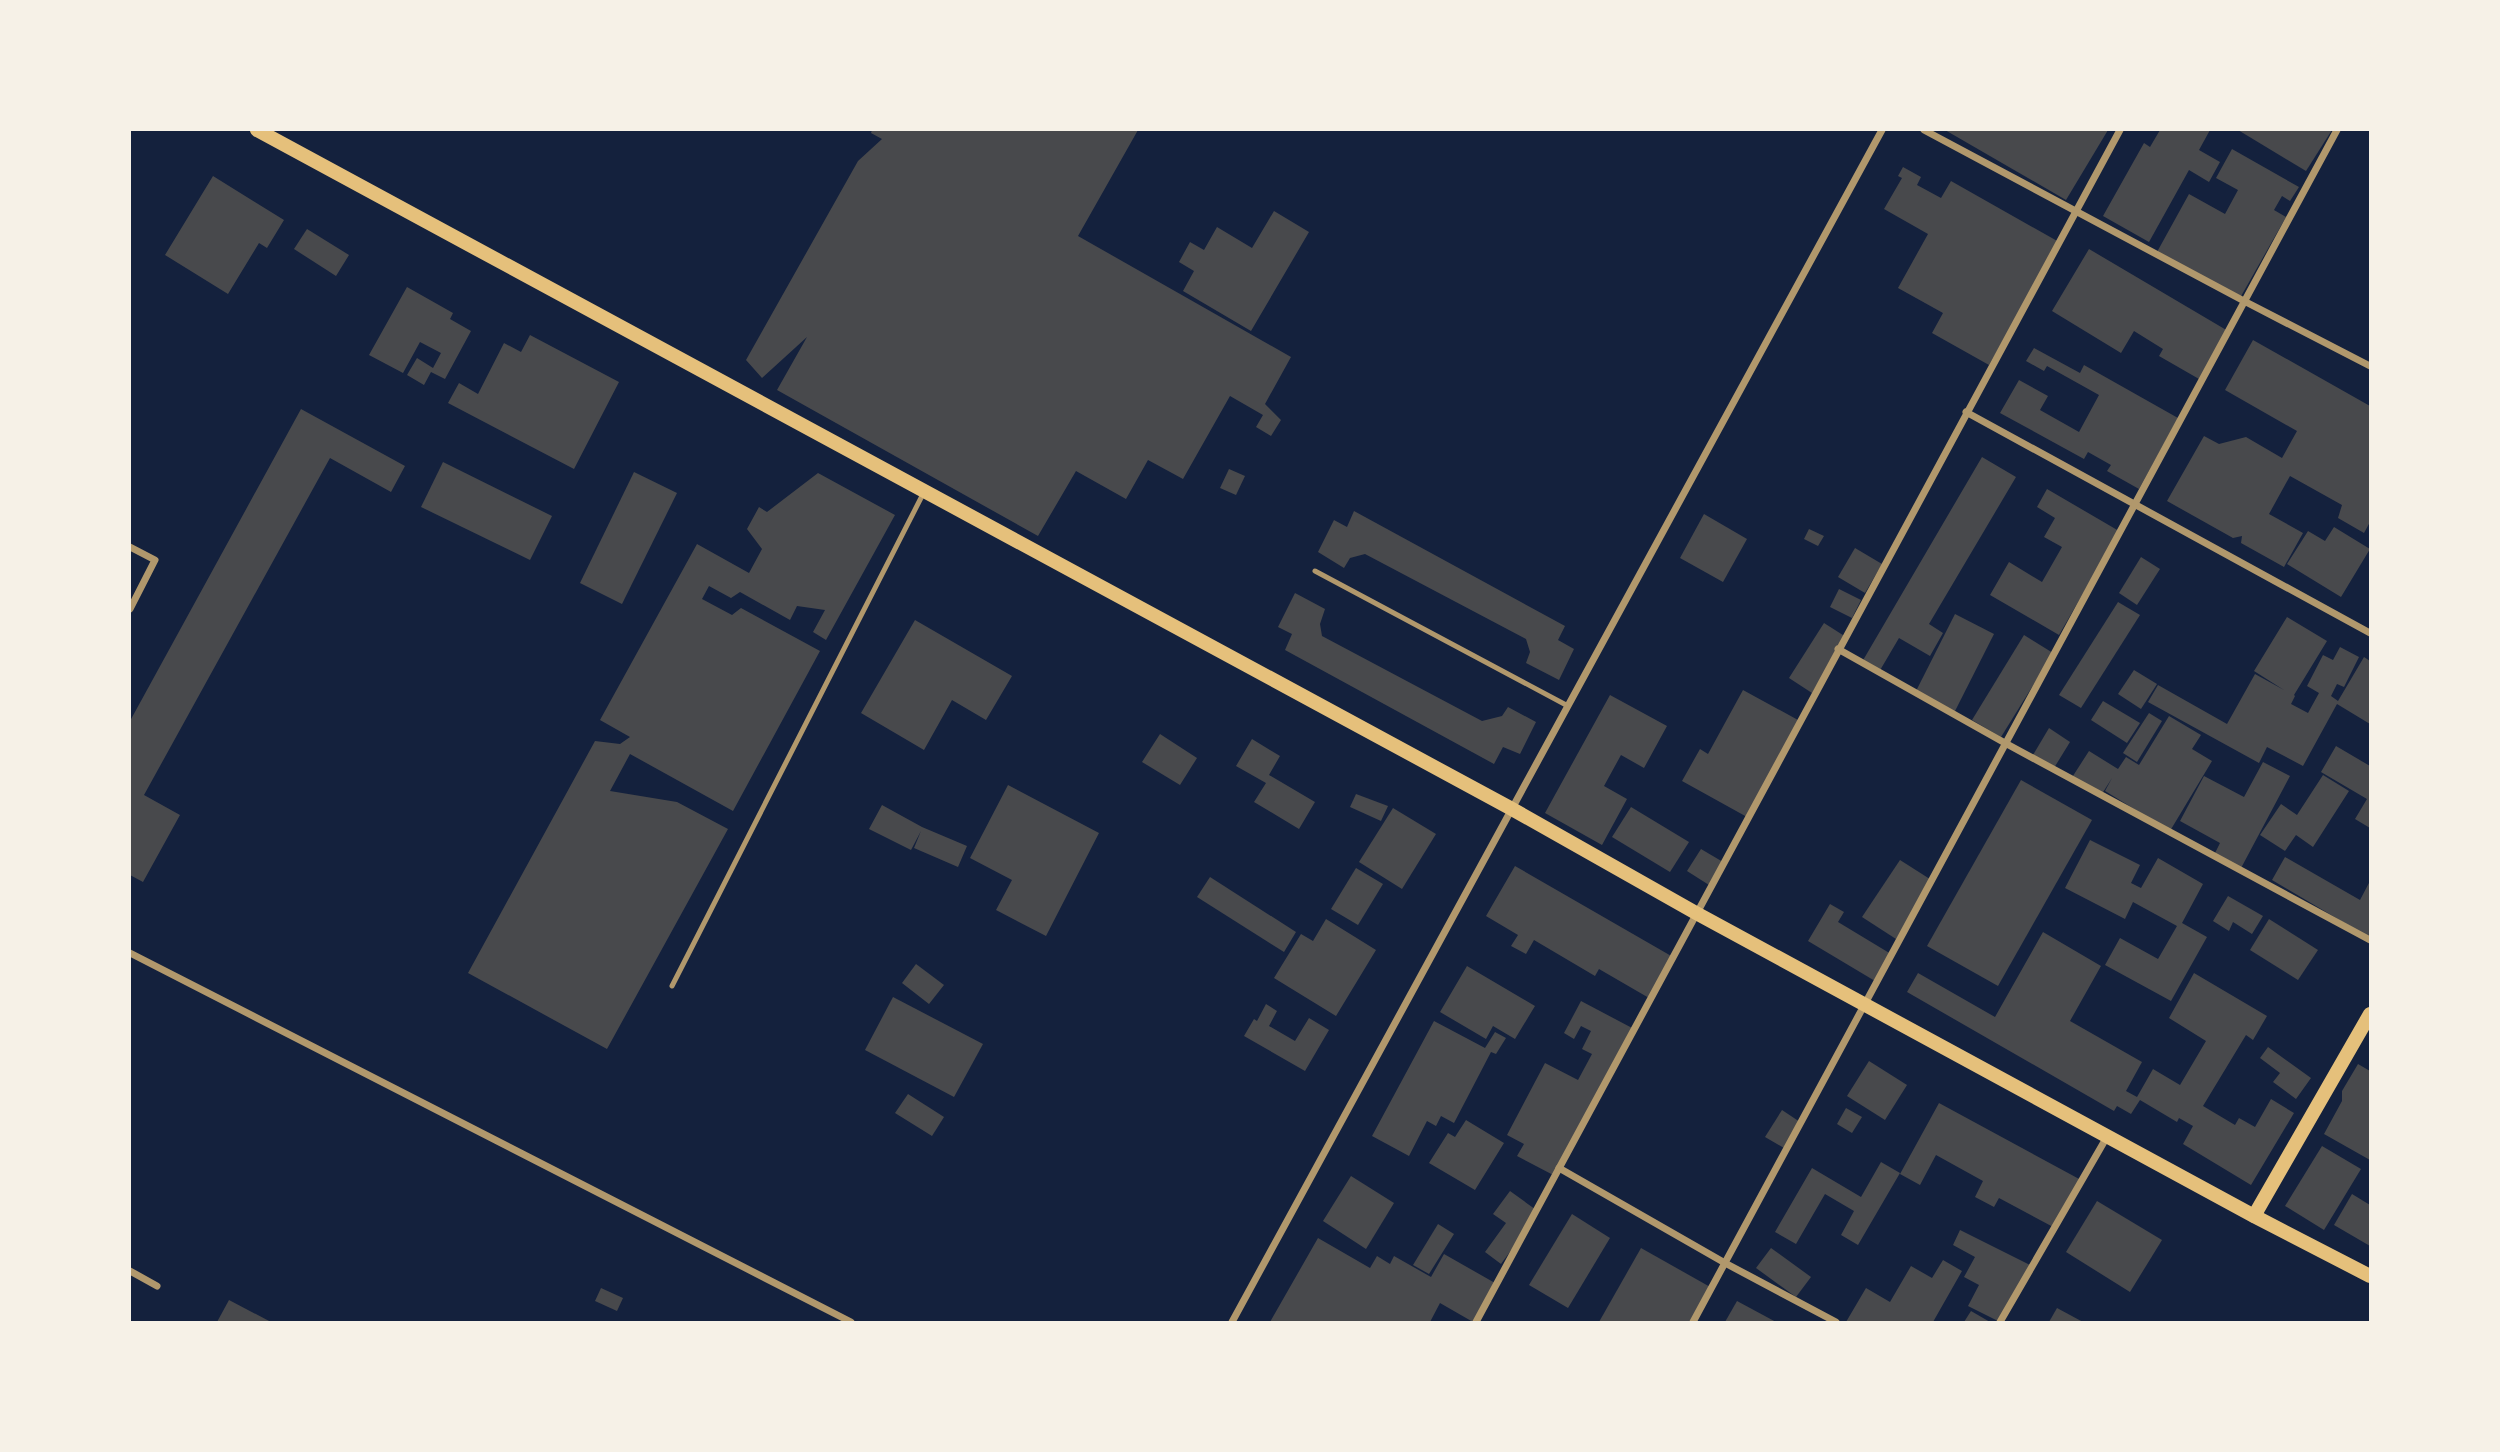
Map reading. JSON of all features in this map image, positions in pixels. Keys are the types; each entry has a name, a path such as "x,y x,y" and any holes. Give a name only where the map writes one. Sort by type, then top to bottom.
{"main road":[{"path":"257,130 1512,809 1696,913 2253,1216 2371,1276"},
{"path":"2253,1216 2371,1014"}],"street":[{"path":"1232,1322 1882,130"},
{"path":"1924,130 2371,366"},
{"path":"1476,1322 2120,130"},
{"path":"1693,1322 2337,130"},
{"path":"1966,412 2371,634"},
{"path":"130,547 155,560 130,609"},
{"path":"1838,649 2005,743 2371,940"},
{"path":"130,953 851,1322"},
{"path":"2000,1322 2108,1135"},
{"path":"1559,1168 1725,1263 1836,1322"},
{"path":"130,1271 157,1286"}],"lane":[{"path":"672,986 924,492"},
{"path":"1315,571 1568,705"}],"building":[{"path":"872,130 1138,130 1078,236 1291,357 1265,404 1281,420 1271,436 1256,427 1263,415 1230,396 1183,479 1148,460 1126,499 1076,471 1038,536 777,390 807,337 762,378 746,360 858,161 882,139 871,133"},
{"path":"1945,130 2108,130 2066,200"},
{"path":"2160,130 2210,130 2199,150 2220,162 2209,182 2189,170 2149,242 2103,216 2144,143 2150,147"},
{"path":"2238,130 2332,130 2306,171"},
{"path":"2232,149 2299,187 2290,201 2282,196 2274,210 2286,217 2240,298 2157,252 2189,194 2225,214 2238,190 2216,178"},
{"path":"1903,167 1921,177 1917,185 1941,198 1951,181 2059,242 1989,365 1932,333 1943,313 1898,288 1928,234 1884,209 1902,178 1898,176"},
{"path":"213,176 284,220 267,248 259,243 228,294 165,255"},
{"path":"1274,211 1309,232 1251,331 1183,291 1194,271 1179,262 1190,242 1204,250 1217,227 1252,248"},
{"path":"307,229 349,255 336,276 294,249"},
{"path":"2089,249 2228,331 2199,379 2159,356 2163,349 2134,331 2121,353 2052,311"},
{"path":"407,287 453,313 450,319 471,331 445,379 431,372 424,385 407,375 417,358 433,368 441,353 420,342 403,373 369,355"},
{"path":"530,335 619,382 574,469 448,403 459,383 478,394 504,343 521,352"},
{"path":"2253,340 2370,406 2370,522 2364,533 2338,518 2342,505 2290,476 2269,514 2303,533 2284,567 2241,543 2242,536 2233,538 2167,501 2204,436 2219,444 2246,437 2282,458 2297,431 2225,390"},
{"path":"2034,348 2080,373 2084,365 2178,418 2139,489 2107,471 2111,465 2088,452 2084,459 2000,413 2019,380 2048,396 2040,410 2079,432 2099,395 2047,366 2044,371 2026,361"},
{"path":"301,409 405,466 391,492 330,458 144,795 180,815 143,882 130,875 130,721"},
{"path":"1982,457 2016,477 1929,624 1943,633 1930,656 1899,638 1879,672 1862,662"},
{"path":"443,462 552,516 530,560 421,507"},
{"path":"1229,469 1245,476 1236,495 1220,488"},
{"path":"634,472 677,493 622,604 580,583"},
{"path":"818,473 895,515 826,640 813,632 825,610 797,606 790,620 740,592 731,598 709,586 702,599 732,615 741,608 820,651 733,811 630,754 610,791 677,802 728,829 607,1049 468,973 595,741 620,744 630,737 600,720 697,544 749,573 762,549 747,529 759,507 767,512"},
{"path":"2047,489 2119,531 2059,635 1990,595 2009,562 2042,582 2062,547 2044,537 2055,518 2037,507"},
{"path":"1354,511 1565,626 1558,640 1574,649 1559,680 1526,663 1530,652 1526,639 1365,554 1350,558 1344,568 1318,552 1334,520 1347,527"},
{"path":"1704,514 1747,539 1723,582 1680,558"},
{"path":"2334,527 2370,549 2341,597 2287,564 2308,531 2325,541"},
{"path":"1809,529 1824,536 1818,546 1804,539"},
{"path":"1855,548 1882,564 1865,593 1838,577"},
{"path":"2141,557 2160,569 2137,605 2119,593"},
{"path":"1839,589 1861,600 1852,618 1830,607"},
{"path":"1295,593 1325,609 1320,624 1322,636 1482,721 1502,716 1508,707 1536,722 1520,754 1503,747 1494,764 1285,650 1292,634 1278,627"},
{"path":"2118,602 2140,615 2081,708 2059,695"},
{"path":"1955,614 1994,634 1954,713 1915,693"},
{"path":"2287,617 2327,641 2291,704 2308,713 2319,693 2307,686 2323,655 2333,660 2340,647 2359,657 2344,687 2337,684 2331,696 2338,701 2364,657 2370,661 2370,724 2337,704 2303,766 2267,747 2259,763 2148,702 2158,685 2227,724 2255,674 2284,690 2254,671"},
{"path":"915,620 1012,676 986,720 952,700 924,750 861,713"},
{"path":"1824,623 1846,637 1812,693 1789,678"},
{"path":"2024,635 2053,653 2001,737 1972,720"},
{"path":"2134,670 2157,684 2141,709 2118,694"},
{"path":"1743,690 1798,720 1747,817 1682,781 1700,749 1708,754"},
{"path":"1610,695 1667,726 1644,768 1621,755 1604,786 1627,799 1602,845 1545,813"},
{"path":"2103,701 2140,723 2127,743 2091,720"},
{"path":"2149,713 2162,721 2137,762 2123,753"},
{"path":"2169,716 2201,735 2192,749 2212,761 2170,831 2105,791 2112,778 2100,797 2071,779 2089,751 2118,769 2126,757 2139,765"},
{"path":"2049,728 2070,742 2054,768 2033,755"},
{"path":"1160,734 1197,758 1180,785 1142,762"},
{"path":"1252,739 1280,756 1269,775 1315,802 1299,829 1254,802 1266,783 1236,766"},
{"path":"2336,746 2370,766 2370,828 2355,819 2367,799 2321,772"},
{"path":"2263,762 2290,776 2240,870 2214,855 2220,843 2180,821 2204,776 2244,797"},
{"path":"2323,775 2349,791 2313,847 2296,835 2285,851 2260,835 2281,804 2297,815"},
{"path":"2021,780 2092,820 1998,986 1927,946"},
{"path":"1008,785 1099,833 1046,936 996,910 1012,880 970,858"},
{"path":"1356,794 1388,806 1381,821 1350,807"},
{"path":"882,805 922,827 967,846 958,867 914,848 921,831 911,850 869,829"},
{"path":"1631,807 1689,842 1670,872 1612,837"},
{"path":"1393,808 1436,834 1402,889 1359,862"},
{"path":"2090,840 2140,865 2131,883 2141,888 2158,858 2203,884 2182,923 2207,937 2171,1001 2105,965 2120,938 2158,959 2177,926 2133,902 2125,919 2065,888"},
{"path":"1701,849 1723,862 1709,885 1687,871"},
{"path":"2285,857 2360,900 2370,881 2370,938 2272,880"},
{"path":"1900,860 1933,881 1896,939 1862,917"},
{"path":"1515,866 1673,957 1649,998 1599,969 1595,976 1534,940 1526,954 1511,946 1518,935 1486,916"},
{"path":"1356,868 1383,884 1358,925 1331,909"},
{"path":"1210,877 1296,932 1284,952 1197,897"},
{"path":"2228,896 2263,916 2252,934 2233,922 2229,931 2213,921"},
{"path":"1830,904 1844,912 1838,922 1891,954 1875,981 1808,941"},
{"path":"1326,919 1376,950 1336,1016 1274,978 1301,934 1313,941"},
{"path":"2269,919 2318,950 2298,980 2250,950"},
{"path":"2043,932 2101,966 2070,1021 2142,1062 2126,1091 2137,1097 2153,1069 2180,1085 2206,1041 2169,1018 2194,973 2267,1016 2253,1040 2246,1035 2203,1106 2235,1125 2239,1118 2255,1127 2271,1099 2294,1113 2251,1185 2183,1144 2193,1126 2179,1118 2177,1122 2140,1100 2131,1114 2117,1106 2114,1111 1907,992 1918,973 1995,1017"},
{"path":"916,964 944,985 929,1004 902,983"},
{"path":"1467,966 1535,1006 1515,1039 1493,1026 1486,1039 1440,1012"},
{"path":"893,997 983,1044 954,1097 865,1050"},
{"path":"1581,1001 1634,1029 1557,1177 1517,1156 1524,1144 1507,1135 1545,1063 1578,1080 1592,1054 1582,1049 1591,1031 1581,1026 1574,1039 1564,1033"},
{"path":"1266,1004 1277,1011 1269,1026 1295,1041 1309,1018 1329,1030 1305,1071 1244,1036 1254,1019 1257,1021"},
{"path":"1434,1021 1485,1048 1495,1032 1506,1038 1496,1054 1491,1052 1454,1123 1441,1116 1436,1126 1427,1121 1409,1156 1372,1136"},
{"path":"2268,1047 2311,1078 2296,1099 2273,1082 2280,1073 2260,1058"},
{"path":"1869,1061 1907,1085 1885,1120 1847,1096"},
{"path":"2358,1064 2370,1071 2370,1160 2324,1134 2342,1101 2342,1091"},
{"path":"908,1094 944,1117 932,1136 895,1113"},
{"path":"1939,1103 2081,1180 2055,1228 1999,1198 1994,1207 1975,1197 1983,1181 1936,1155 1920,1185 1900,1174"},
{"path":"1846,1108 1862,1117 1852,1133 1837,1124"},
{"path":"1782,1110 1800,1122 1784,1148 1765,1137"},
{"path":"1466,1120 1504,1143 1475,1190 1429,1163 1448,1133 1455,1137"},
{"path":"2322,1146 2361,1169 2324,1230 2285,1206"},
{"path":"1881,1162 1900,1173 1858,1245 1841,1235 1854,1211 1825,1194 1796,1244 1775,1232 1812,1168 1861,1197"},
{"path":"1351,1176 1394,1203 1366,1249 1323,1221"},
{"path":"1510,1191 1539,1212 1501,1264 1485,1252 1506,1223 1493,1214"},
{"path":"2352,1194 2370,1205 2370,1246 2334,1225"},
{"path":"2097,1201 2162,1240 2130,1292 2066,1252"},
{"path":"1572,1214 1610,1238 1568,1308 1529,1285"},
{"path":"1438,1224 1454,1234 1429,1274 1413,1265"},
{"path":"1960,1230 2032,1266 2000,1322 1968,1306 1979,1285 1964,1277 1975,1257 1953,1245"},
{"path":"1318,1238 1370,1268 1377,1256 1390,1264 1394,1256 1431,1277 1444,1254 1495,1283 1473,1322 1440,1303 1430,1322 1270,1322"},
{"path":"1641,1248 1712,1288 1692,1322 1599,1322"},
{"path":"1771,1248 1811,1277 1796,1297 1756,1268"},
{"path":"1943,1260 1962,1271 1933,1322 1846,1322 1866,1288 1890,1302 1911,1266 1932,1278"},
{"path":"601,1288 623,1298 617,1311 595,1301"},
{"path":"229,1300 271,1322 217,1322"},
{"path":"1737,1301 1776,1322 1725,1322"},
{"path":"2057,1308 2083,1322 2049,1322"},
{"path":"1971,1311 1990,1322 1964,1322"}]}
